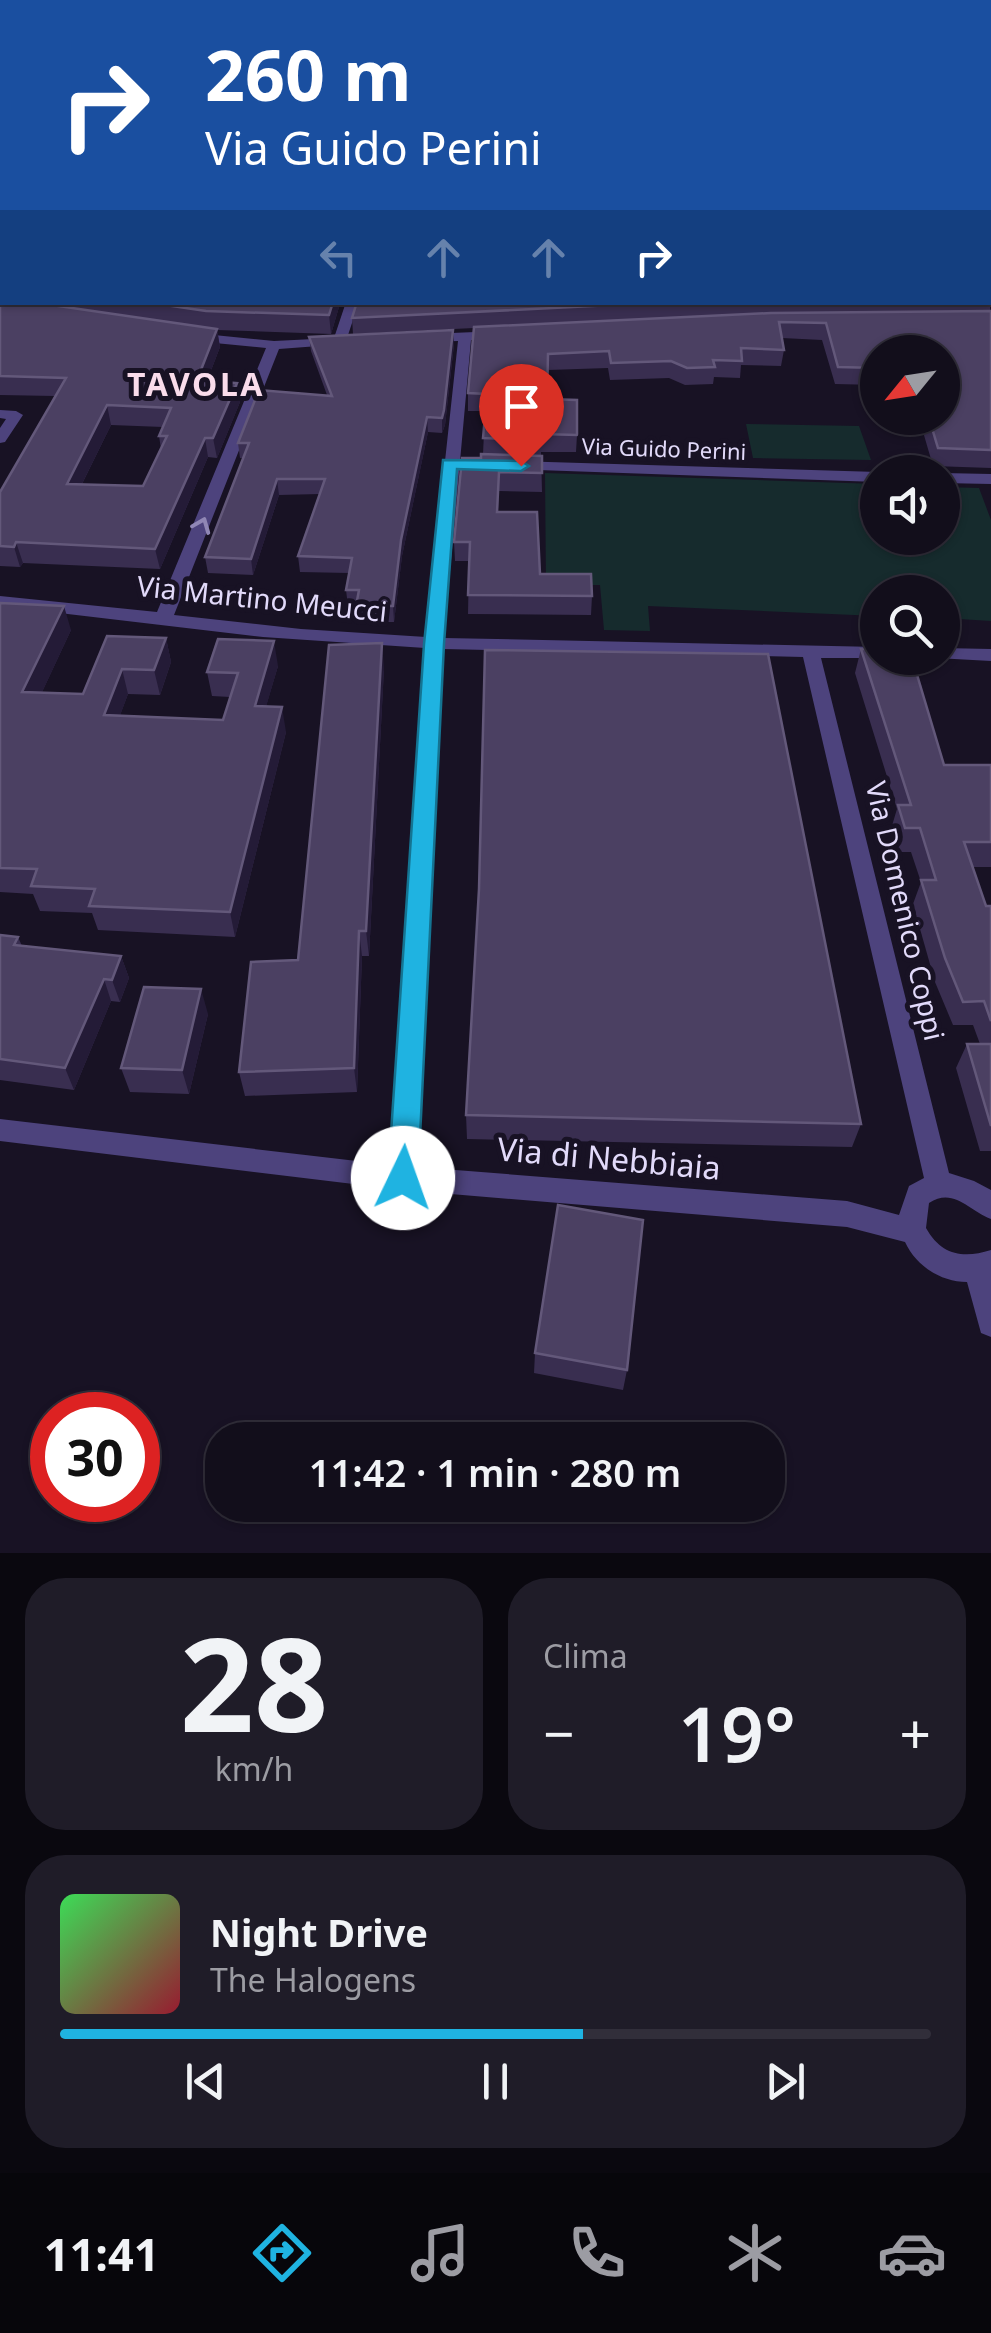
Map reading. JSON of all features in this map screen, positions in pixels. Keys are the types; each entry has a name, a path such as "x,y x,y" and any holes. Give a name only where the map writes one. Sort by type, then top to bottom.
{"street":[{"path":"340,342 352,305"},
{"path":"412,339 523,334"},
{"path":"172,335 274,345 358,341"},
{"path":"403,1178 434,644 459,464 465,337"},
{"path":"165,615 274,345"},
{"path":"0,414 16,415 0,439"},
{"name":"Via Guido Perini","path":"488,465 860,475"},
{"path":"960,478 991,479"},
{"name":"Via Martino Meucci","path":"0,601 165,615 296,634 434,644 860,653"},
{"name":"Via Domenico Coppi","path":"811,652 939,1184"},
{"path":"960,654 991,655"},
{"name":"Via di Nebbiaia","path":"0,1130 403,1178 846,1214 912,1231 932,1257 962,1270 984,1266"},
{"path":"912,1231 910,1218 918,1195 939,1184 968,1189 991,1207"},
{"path":"984,1266 991,1323"}],"green space":[{"path":"746,424 859,426 869,455 860,455 860,460 753,458"},
{"path":"545,473 860,483 860,555 960,555 960,487 979,488 991,520 991,621 960,619 960,575 860,575 860,615 648,606 650,631 604,630 600,585 546,585"}],"building":[{"path":"0,305 52,305 217,329 197,380 237,383 213,438 205,438 155,549 16,542 14,547 0,546 0,492 66,378 0,376","holes":["107,405 171,408 159,436 167,436 143,486 67,484"]},
{"path":"165,305 332,305 329,315 206,311"},
{"path":"356,305 613,305 352,318"},
{"path":"991,311 991,450 938,448 934,435 960,435 960,335 860,335 860,368 838,367 826,323 779,322 784,350 741,348 742,361 713,360 715,367 687,368 671,361 611,363 609,351 548,354 547,399 577,400 577,435 541,434 542,440 483,438 487,394 468,393 474,327 771,313"},
{"path":"453,330 444,410 442,418 427,417 401,540 393,606 356,606 359,590 346,590 352,558 298,556 325,479 277,479 251,559 205,557 249,443 238,443 259,390 332,396 309,337"},
{"path":"481,454 542,456 542,473 499,472 497,512 537,512 540,574 591,574 592,596 468,595 470,542 454,542 462,458 481,458"},
{"path":"0,603 64,606 22,692 83,694 107,636 166,638 154,670 122,669 104,715 223,720 238,673 207,672 218,639 274,641 255,706 282,707 230,912 89,906 95,889 31,886 37,869 0,868"},
{"path":"382,643 366,931 359,931 354,1068 239,1072 251,962 298,960 329,645"},
{"path":"485,650 768,654 861,1124 466,1115 479,889"},
{"path":"869,675 917,675 944,765 991,765 991,842 964,842 986,906 991,906 991,1021 984,1001 963,1002 945,958 921,880 936,880 920,828 905,828 898,805 911,805"},
{"path":"0,935 18,937 14,945 121,956 112,980 104,979 65,1068 0,1059"},
{"path":"144,987 201,989 182,1070 121,1068"},
{"path":"967,1044 991,1044 991,1126"},
{"path":"558,1205 643,1220 627,1370 535,1353"}],"district":[{"name":"TAVOLA","path":"196,385"}],"route":[{"path":"403,1178 434,644 449,463 521,466"}]}
